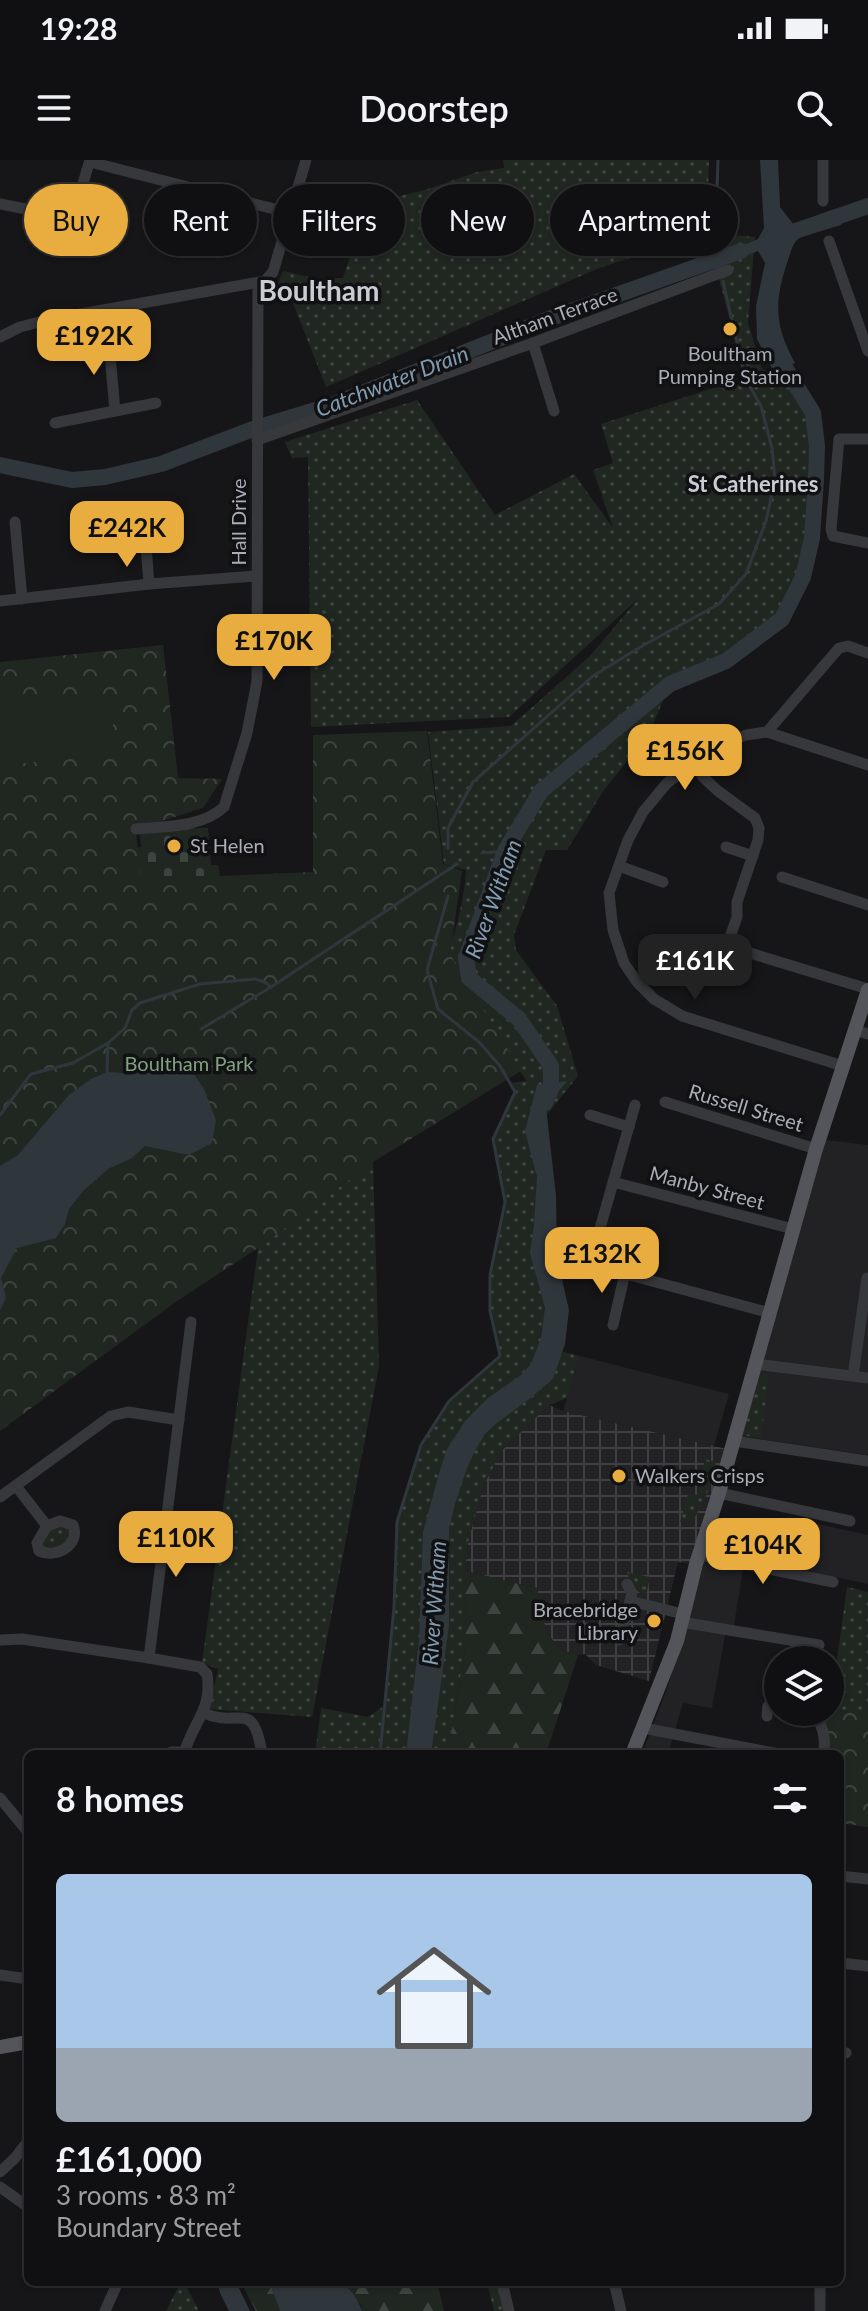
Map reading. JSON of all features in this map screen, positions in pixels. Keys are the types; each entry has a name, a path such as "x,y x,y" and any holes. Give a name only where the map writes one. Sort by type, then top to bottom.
{"main road":[{"path":"634,1750 671,1659 816,1149 843,1066 861,1032 868,989"},
{"path":"0,2047 24,2042"}],"street":[{"path":"299,184 306,160"},
{"path":"823,160 823,201"},
{"path":"0,204 51,214 68,212 78,200 90,161 273,209"},
{"path":"829,241 867,349"},
{"path":"0,337 20,327 47,320 265,281 273,272 278,256"},
{"name":"Altham Terrace","path":"258,432 533,343 728,270"},
{"name":"Hall Drive","path":"136,829 212,818 224,807 253,706 257,681 258,283"},
{"path":"106,311 115,411"},
{"path":"533,343 554,411"},
{"path":"55,423 156,403"},
{"path":"868,439 839,439 831,529 833,536 868,543"},
{"path":"144,520 149,584"},
{"path":"15,522 22,599"},
{"path":"0,601 149,584 257,576"},
{"path":"767,732 839,648 848,646 868,653"},
{"path":"843,1066 682,1016 654,999 624,963 613,930 609,893 628,840 643,812 667,783 718,746 746,735 767,732 868,765"},
{"path":"694,763 718,791 755,818 759,828 729,940 712,948"},
{"path":"726,847 753,856"},
{"path":"619,866 663,882"},
{"path":"782,877 868,905"},
{"path":"729,940 745,951 868,989"},
{"name":"Russell Street","path":"665,1102 816,1149"},
{"path":"635,1105 593,1253 596,1263 604,1268 770,1313"},
{"path":"590,1115 629,1127"},
{"name":"Manby Street","path":"613,1182 793,1229"},
{"path":"613,1325 625,1273"},
{"path":"853,1376 867,1278"},
{"path":"149,1658 191,1322"},
{"path":"755,1364 868,1378"},
{"path":"0,1497 111,1416 128,1412 179,1420"},
{"path":"734,1441 868,1461"},
{"path":"16,1486 47,1526"},
{"path":"719,1493 850,1521"},
{"path":"700,1555 833,1582"},
{"path":"619,1640 632,1593 627,1584"},
{"path":"630,1601 682,1618 819,1645"},
{"path":"0,1640 22,1639 149,1658 205,1670 208,1682 204,1713 182,1750"},
{"path":"204,1713 218,1718 238,1716 248,1719 258,1731 261,1750"},
{"path":"820,1726 824,1750"},
{"path":"643,1728 758,1750"},
{"path":"0,1798 24,1827"},
{"path":"844,1876 868,1879"},
{"path":"844,1963 868,1966"},
{"path":"0,1975 24,1978"},
{"path":"0,2172 24,2145"},
{"path":"0,2187 24,2204"},
{"path":"105,2311 116,2286"},
{"path":"503,2286 509,2311"},
{"path":"615,2286 621,2311"},
{"path":"820,2286 820,2311"}],"shaded area":[{"path":"826,1140 868,1145 868,1455 740,1436"},
{"path":"580,1356 729,1394 714,1446 563,1411"},
{"path":"549,1405 563,1411 731,1450 696,1564 678,1562 649,1681 596,1665 585,1654 558,1649 545,1628 537,1588 465,1571 468,1542 483,1486 502,1450"},
{"path":"800,1520 868,1535 868,1584 790,1567"},
{"path":"714,1530 732,1533 726,1560 744,1564 733,1631 726,1630 712,1708 683,1703 669,1750 644,1750 667,1689"}],"green space":[{"path":"503,160 709,160 708,184 550,184 550,256 636,256 599,268 326,387 291,298 277,285 283,271 313,278 343,278 350,256 405,256 405,195 421,191 421,256 534,256 534,184 442,184 477,172 504,168"},
{"path":"738,236 755,237 748,323 762,369 790,377 813,413 817,446 812,538 803,577 782,619 726,661 670,684 649,734 604,790 567,850 546,850 514,935 516,950 557,1006 578,1076 533,1132 552,1349 580,1356 567,1398 549,1405 502,1450 483,1487 468,1542 465,1571 466,1643 449,1750 316,1750 321,1708 368,1717 384,1706 394,1607 397,1522 421,1445 449,1401 500,1356 490,1311 490,1275 505,1202 493,1139 515,1092 510,1083 527,1081 443,966 458,918 466,870 444,864 428,732 511,726 589,657 639,598 509,717 311,727 308,457 292,458 285,442 417,400 495,515 574,474 613,528 593,470 613,463 601,424 745,378 713,256 738,256"},
{"name":"Boultham Park","path":"163,645 178,778 222,779 203,808 136,829 140,876 313,872 313,735 427,731 443,864 462,871 450,954 521,1071 373,1162 258,1248 177,1301 0,1431 0,662"},
{"path":"110,695 116,755 0,765 0,705"},
{"path":"208,828 211,865 218,865 225,903 66,862 141,847 139,829"},
{"path":"373,1162 379,1366 312,1717 209,1709 218,1669 202,1663 258,1248"},
{"path":"769,1374 761,1438 742,1435 757,1379"},
{"path":"705,1459 716,1462 707,1494 693,1521 680,1522 688,1494 697,1495"},
{"path":"67,1525 71,1536 61,1547 44,1551 42,1545 48,1531"},
{"path":"465,1571 537,1588 545,1628 558,1649 578,1655 547,1750 449,1750 466,1643"},
{"path":"627,1572 650,1577 646,1596 634,1587"},
{"path":"847,1587 868,1592 868,1714 844,1711 844,1646 839,1646"},
{"path":"844,1711 868,1714 868,1827 844,1824 844,1750 827,1750 825,1726 844,1726"},
{"path":"179,2286 186,2286 199,2311 166,2311"},
{"path":"243,2286 272,2286 280,2311 256,2311"},
{"path":"341,2286 438,2286 444,2311 362,2311 361,2305"},
{"path":"488,2286 503,2286 509,2311 494,2311"}],"water":[{"path":"760,160 778,160 780,207 794,225 799,238 793,245 780,288 778,313 783,337 795,363 775,374 757,339 756,306 765,263 758,251 724,263 721,256 738,256 738,248 758,239 764,228"},
{"path":"848,209 841,225 808,235 803,221 832,210"},
{"path":"190,1068 204,1089 216,1120 212,1143 189,1155 145,1146 132,1158 108,1169 83,1191 69,1209 65,1224 56,1238 17,1248 1,1278 6,1298 0,1310 0,1166 18,1155 69,1095 91,1079 107,1072"},
{"path":"567,1081 546,1107 556,1196 557,1257 569,1310 565,1344 553,1379 485,1434 467,1468 449,1528 449,1626 432,1750 406,1750 419,1640 423,1532 440,1470 447,1449 465,1421 488,1398 521,1375 531,1364 541,1338 545,1308 530,1253 537,1177 525,1131 537,1085"},
{"path":"219,2286 238,2286 250,2311 229,2311"},
{"path":"272,2286 346,2286 362,2311 280,2311"}],"waterway":[{"path":"717,184 718,160"},
{"path":"778,237 868,206"},
{"name":"Catchwater Drain","path":"0,465 72,480 105,477 161,464 253,429 332,405 554,317 741,251"},
{"path":"448,848 448,828 473,782 593,676 719,604 746,574 766,521 775,480 772,448 761,406 745,378 723,281"},
{"name":"River Witham","path":"545,1103 551,1089 551,1066 519,1019 469,978 466,958 505,851 541,791 670,684 726,661 782,619 803,577 812,538 817,446 813,413 776,353"},
{"path":"482,853 505,851"},
{"path":"201,1029 271,987 457,864"},
{"path":"380,1750 394,1607 397,1522 421,1445 449,1401 500,1356 490,1311 490,1275 505,1202 493,1139 515,1092 500,1066 479,1042 438,1009 427,970 448,896"},
{"path":"107,1072 108,1043 125,1028 132,1010 140,1003 200,984 255,979 271,987"},
{"path":"0,1115 31,1074 73,1063 108,1043"}],"place":[{"name":"Boultham Pumping Station","path":"730,329"},
{"name":"St Helen","path":"174,846"},
{"name":"Walkers Crisps","path":"619,1476"},
{"name":"Bracebridge Library","path":"654,1621"}],"district":[{"name":"Boultham","path":"319,291"},
{"name":"St Catherines","path":"753,484"}]}
